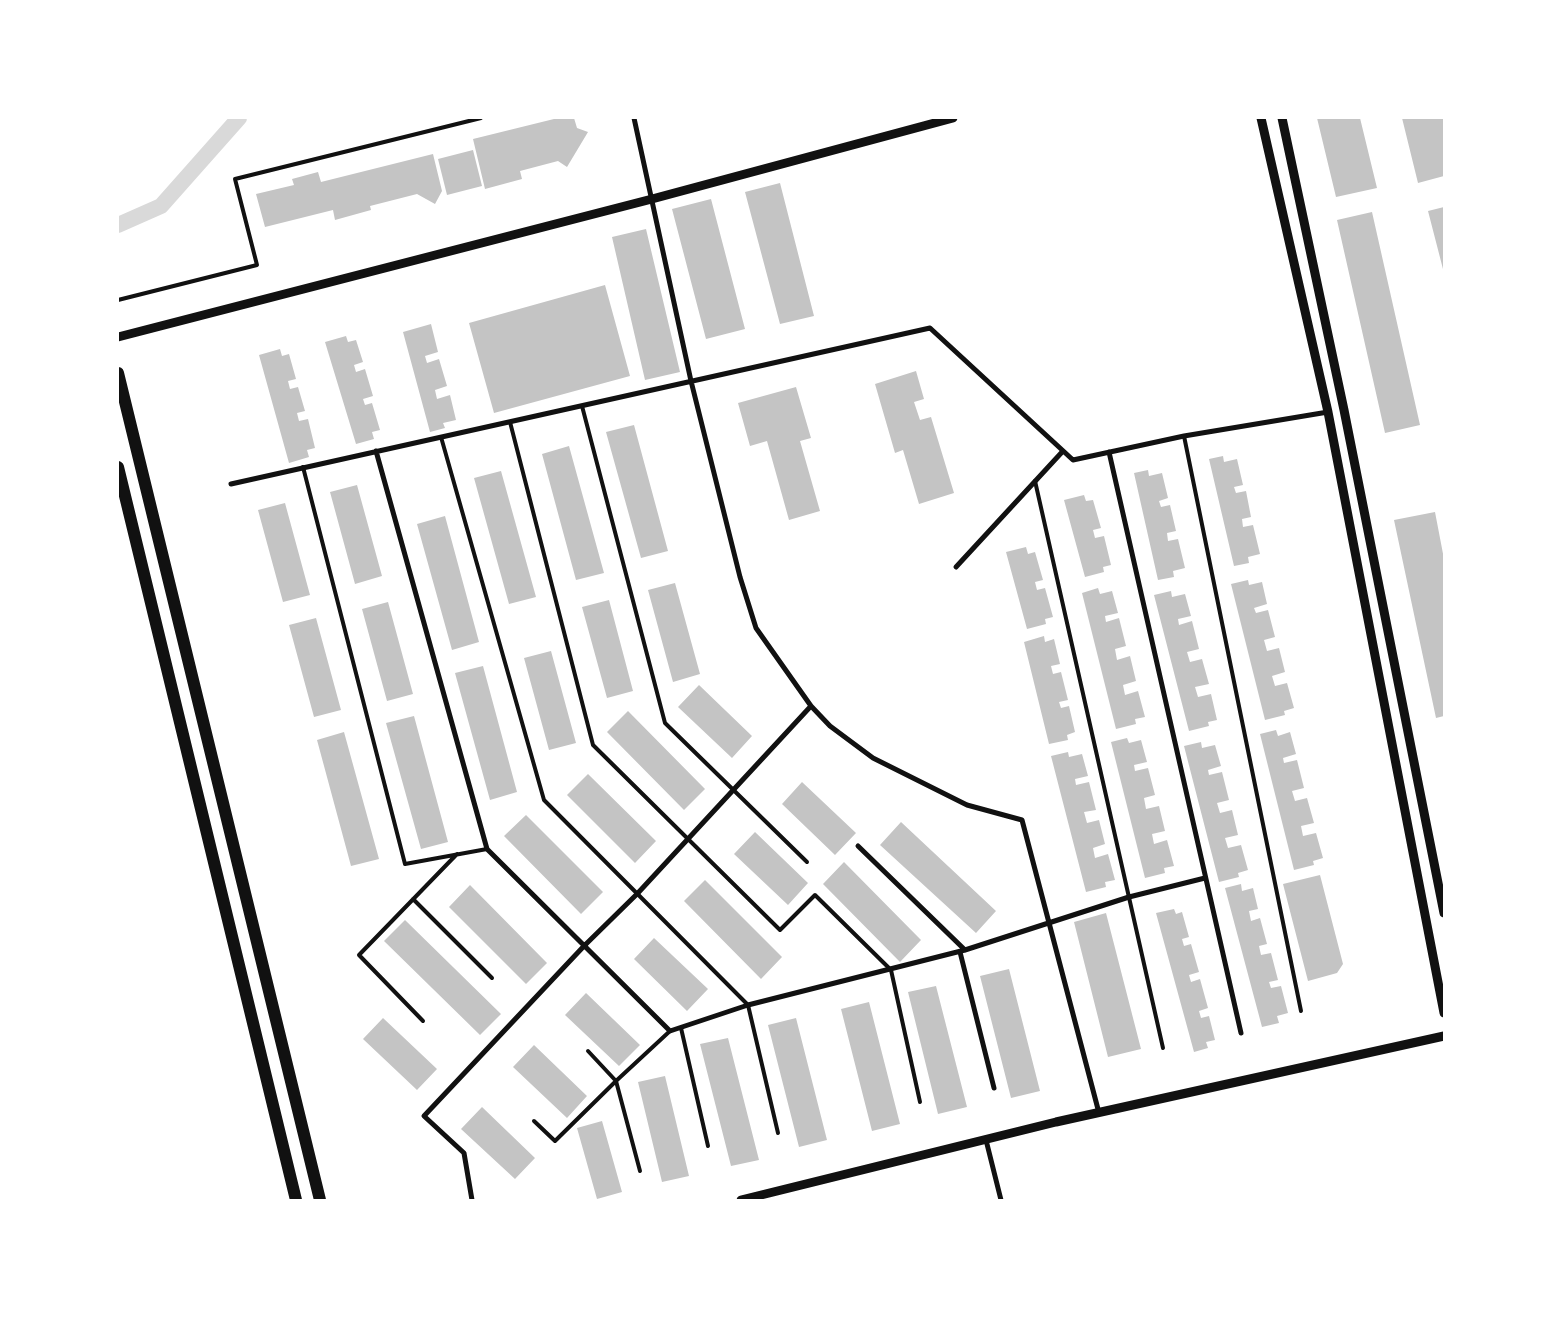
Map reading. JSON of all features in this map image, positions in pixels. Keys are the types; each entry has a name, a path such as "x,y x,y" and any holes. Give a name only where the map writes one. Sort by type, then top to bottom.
{"main road":[{"path":"118,373 320,1200"},
{"path":"118,467 296,1200"}],"street":[{"path":"634,118 691,381 740,577 756,628 811,706 830,726 873,758 967,805 1022,820 1099,1113"},
{"path":"118,337 652,199 953,118"},
{"path":"1261,118 1328,412 1444,1013"},
{"path":"1282,118 1346,420 1444,913"},
{"path":"231,484 930,328 1073,460 1184,436 1328,412"},
{"path":"376,451 487,849 670,1031 748,1005 963,951 1129,897 1205,878"},
{"path":"956,568 1063,451"},
{"path":"1109,452 1240,1033"},
{"path":"472,1200 464,1154 424,1116 584,946 637,894 811,706"},
{"path":"858,846 963,951 994,1088"},
{"path":"741,1200 1099,1113 1444,1036"},
{"path":"986,1140 1000,1200"}],"lane":[{"path":"118,300 256,265 235,179 481,118"},
{"path":"582,406 665,723 808,862"},
{"path":"510,422 593,745 780,930 815,895 891,970 920,1102"},
{"path":"1184,436 1300,1011"},
{"path":"441,437 544,800 748,1005 778,1133"},
{"path":"303,468 405,864 487,849"},
{"path":"1035,481 1163,1048"},
{"path":"424,1021 359,955 457,854"},
{"path":"413,900 492,978"},
{"path":"681,1028 708,1146"},
{"path":"534,1121 555,1141 670,1031"},
{"path":"588,1051 616,1081 640,1171"}],"building":[{"path":"558,118 574,118 577,128 588,132 567,167 558,161 520,171 522,179 485,189 473,139"},
{"path":"1317,118 1360,118 1377,188 1336,197"},
{"path":"1402,118 1444,118 1444,176 1418,183"},
{"path":"473,150 482,186 447,195 438,159"},
{"path":"433,154 442,191 435,204 417,194 370,206 371,210 335,220 333,210 265,227 256,194 294,185 292,179 318,172 321,182"},
{"path":"780,183 814,316 780,324 745,192"},
{"path":"711,199 745,329 706,339 672,209"},
{"path":"1444,207 1444,273 1428,211"},
{"path":"1372,212 1420,425 1385,433 1337,220"},
{"path":"646,229 680,372 645,380 612,237"},
{"path":"605,285 630,376 494,413 469,323"},
{"path":"431,324 438,352 425,356 427,363 439,359 447,386 435,390 437,399 450,395 456,420 443,423 445,428 430,432 403,332"},
{"path":"346,336 348,342 356,340 363,362 354,365 356,372 365,369 373,396 363,399 365,405 372,403 380,430 372,432 374,439 356,444 325,342"},
{"path":"280,349 282,356 289,354 296,379 288,381 290,389 298,387 305,411 297,413 299,421 308,419 315,448 307,450 309,457 289,463 259,355"},
{"path":"916,371 924,399 914,402 920,420 931,417 954,493 919,504 903,450 895,453 875,384"},
{"path":"796,387 811,438 800,441 820,511 789,520 767,441 750,446 738,403"},
{"path":"634,425 668,551 641,558 606,432"},
{"path":"569,446 604,573 576,580 542,454"},
{"path":"1223,456 1224,462 1237,459 1243,485 1234,487 1236,493 1246,491 1251,517 1242,519 1243,527 1253,525 1260,554 1248,557 1249,563 1234,566 1209,459"},
{"path":"1148,470 1149,476 1162,473 1168,498 1159,501 1161,507 1170,505 1176,531 1167,533 1168,541 1178,539 1185,568 1173,571 1174,577 1158,580 1134,473"},
{"path":"501,471 536,597 509,604 474,478"},
{"path":"357,485 382,576 355,584 330,492"},
{"path":"1084,495 1086,501 1093,500 1101,528 1093,530 1095,538 1104,536 1111,565 1103,567 1104,572 1085,577 1064,500"},
{"path":"285,503 310,595 283,602 258,510"},
{"path":"1435,512 1444,559 1444,716 1436,718 1394,520"},
{"path":"445,516 479,642 452,650 417,524"},
{"path":"1026,547 1028,554 1035,552 1043,580 1035,582 1037,590 1045,588 1053,617 1045,619 1046,624 1027,629 1006,552"},
{"path":"1248,580 1249,585 1262,582 1267,604 1254,608 1256,613 1268,610 1275,637 1264,640 1267,651 1279,648 1285,672 1272,676 1275,686 1287,683 1294,708 1284,711 1285,715 1265,720 1231,584"},
{"path":"675,583 700,674 673,682 648,590"},
{"path":"1098,588 1100,594 1112,591 1118,613 1105,616 1106,622 1119,618 1126,646 1115,649 1117,660 1130,656 1136,681 1123,685 1125,695 1138,691 1145,717 1135,719 1136,724 1116,729 1082,593"},
{"path":"1171,591 1172,597 1185,594 1191,616 1178,619 1179,625 1192,621 1199,649 1187,652 1190,662 1202,659 1209,684 1195,687 1198,697 1211,694 1217,720 1208,722 1209,726 1189,731 1154,595"},
{"path":"609,600 633,691 607,698 582,607"},
{"path":"388,602 413,694 387,701 362,609"},
{"path":"316,618 341,710 314,717 289,625"},
{"path":"1044,636 1045,642 1054,639 1060,664 1051,666 1053,674 1061,672 1068,700 1059,702 1061,708 1069,706 1075,732 1067,735 1068,740 1049,744 1024,642"},
{"path":"551,651 576,743 549,750 524,658"},
{"path":"483,666 517,792 490,800 455,673"},
{"path":"699,685 752,736 732,758 678,707"},
{"path":"628,711 705,789 684,810 607,732"},
{"path":"414,716 448,842 421,849 386,723"},
{"path":"1276,730 1278,736 1290,732 1296,754 1283,758 1284,763 1297,760 1304,788 1292,791 1295,801 1307,798 1314,823 1301,826 1303,836 1316,833 1323,858 1313,861 1314,865 1294,870 1260,734"},
{"path":"344,732 379,859 351,866 317,740"},
{"path":"1127,738 1129,743 1141,740 1147,762 1134,765 1135,771 1148,768 1155,795 1144,798 1146,809 1159,806 1165,831 1152,834 1154,844 1167,840 1174,866 1164,868 1165,873 1145,878 1111,742"},
{"path":"1201,742 1202,748 1215,745 1221,766 1208,770 1209,775 1222,772 1229,800 1217,803 1220,813 1232,810 1238,835 1225,838 1228,848 1241,845 1248,870 1238,873 1239,877 1219,882 1184,746"},
{"path":"1068,752 1069,757 1082,754 1088,776 1075,779 1076,785 1089,782 1096,810 1084,812 1087,823 1099,820 1105,844 1093,848 1095,858 1108,854 1115,880 1105,882 1106,887 1086,892 1051,756"},
{"path":"588,774 656,841 635,863 567,795"},
{"path":"802,782 856,833 835,855 782,804"},
{"path":"526,815 603,892 581,914 504,836"},
{"path":"901,822 996,911 976,933 880,845"},
{"path":"755,832 808,883 788,905 734,854"},
{"path":"844,862 921,940 900,962 823,884"},
{"path":"1320,875 1343,964 1337,973 1308,981 1283,884"},
{"path":"705,880 782,957 761,979 684,901"},
{"path":"1241,884 1242,891 1253,888 1258,909 1249,911 1251,921 1260,918 1267,944 1259,946 1261,955 1271,953 1278,980 1269,982 1271,988 1281,986 1288,1013 1277,1016 1279,1023 1262,1027 1225,888"},
{"path":"470,885 547,963 526,984 449,907"},
{"path":"1174,909 1176,914 1182,912 1189,937 1182,939 1184,946 1191,944 1199,972 1189,975 1191,982 1200,979 1208,1008 1199,1011 1201,1018 1209,1016 1215,1040 1206,1042 1208,1048 1194,1052 1156,913"},
{"path":"1106,913 1141,1049 1108,1057 1074,922"},
{"path":"405,920 501,1014 480,1035 384,941"},
{"path":"654,938 708,989 687,1011 634,959"},
{"path":"1009,969 1040,1091 1011,1098 980,976"},
{"path":"936,986 967,1107 938,1114 908,992"},
{"path":"586,993 640,1045 619,1066 565,1015"},
{"path":"869,1002 900,1124 872,1131 841,1009"},
{"path":"383,1018 437,1069 417,1090 363,1039"},
{"path":"796,1018 827,1140 799,1147 768,1025"},
{"path":"728,1038 759,1160 731,1166 700,1044"},
{"path":"534,1045 587,1096 567,1118 513,1067"},
{"path":"665,1076 689,1176 662,1182 638,1082"},
{"path":"482,1107 535,1158 515,1179 461,1129"},
{"path":"602,1121 622,1192 597,1199 577,1128"}],"waterway":[{"path":"118,225 161,206 239,118"}]}
